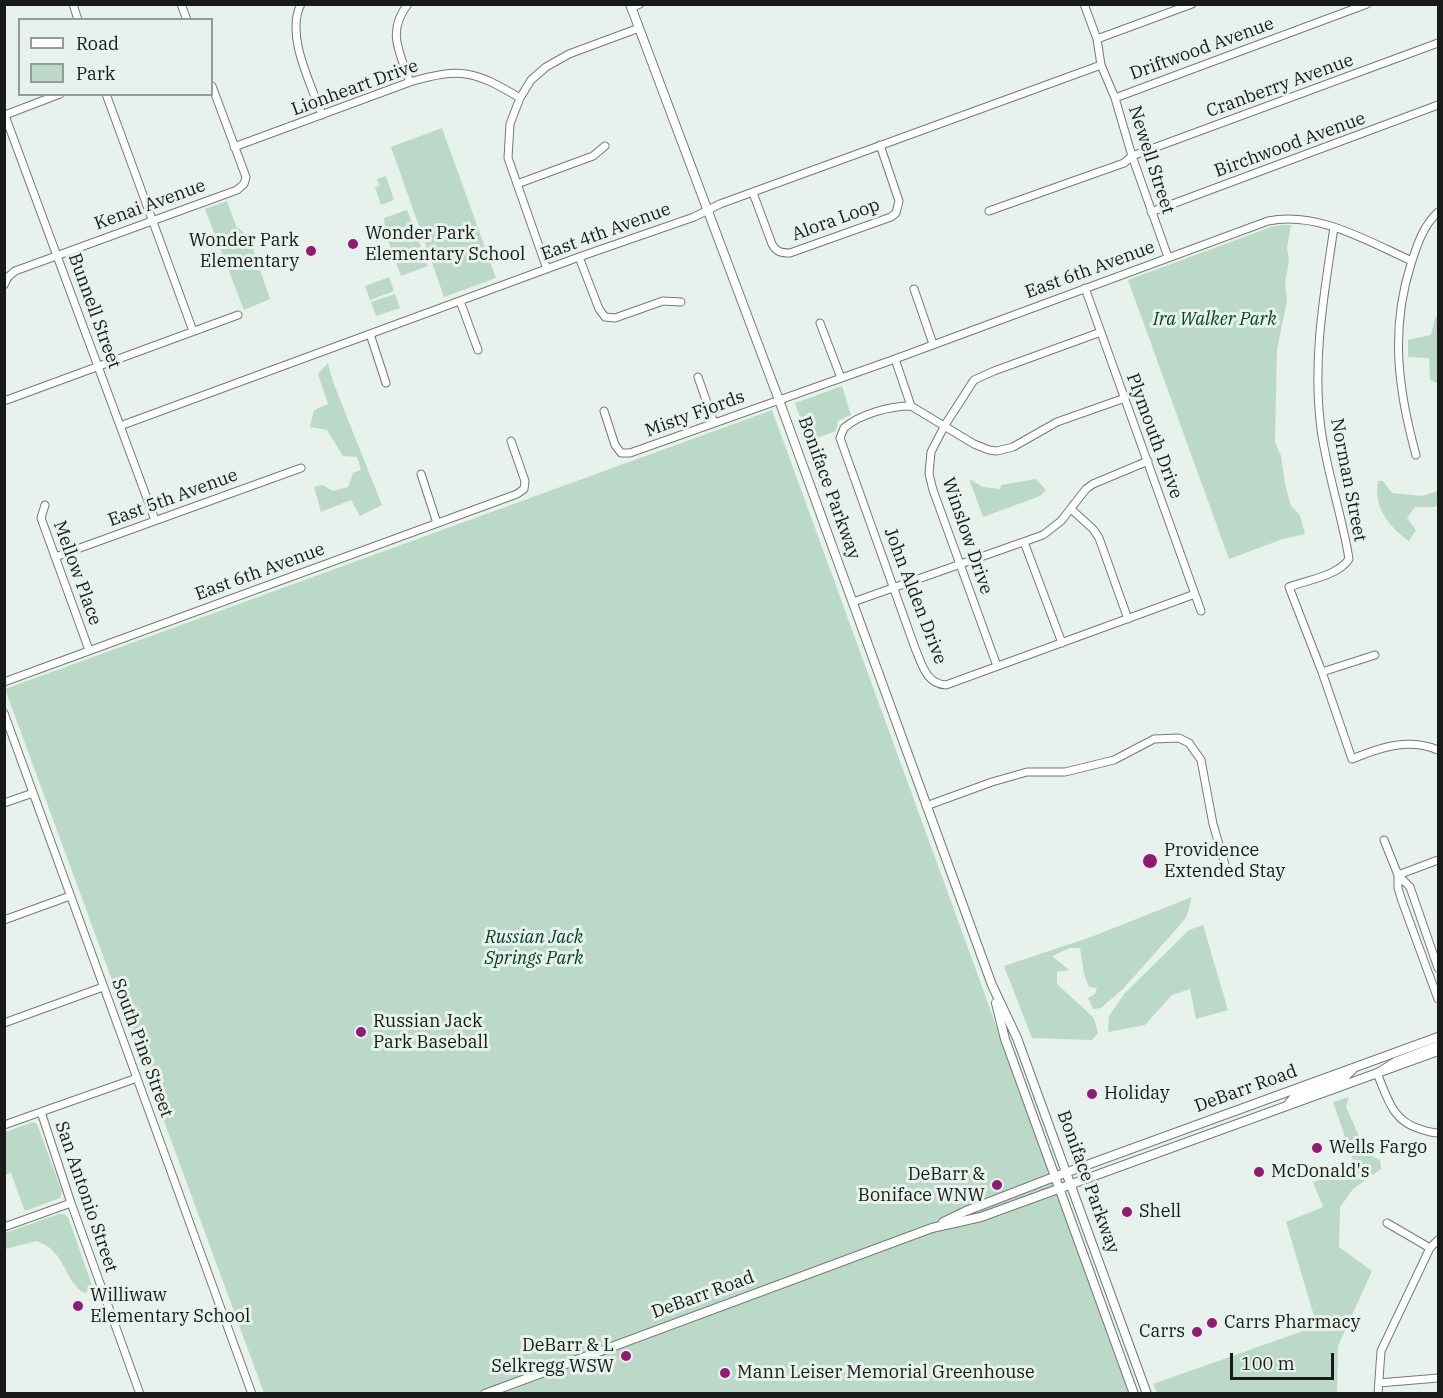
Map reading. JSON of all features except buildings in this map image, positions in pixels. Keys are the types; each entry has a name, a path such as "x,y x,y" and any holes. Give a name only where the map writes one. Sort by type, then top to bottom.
{"main road":[{"name":"Boniface Parkway","path":"634,6 639,28 779,400 992,985 1017,1038 1147,1394"},
{"name":"Boniface Parkway","path":"992,985 1005,1039 1134,1394"},
{"name":"DeBarr Road","path":"932,1228 958,1214 1066,1172 1438,1037"},
{"name":"DeBarr Road","path":"485,1394 932,1228 981,1217 1438,1051"},
{"path":"1286,1106 1295,1096 1342,1080 1355,1067"}],"street":[{"path":"301,4 295,15 295,33 322,115"},
{"path":"408,4 395,27 396,43 410,82"},
{"name":"Newell Street","path":"1084,4 1097,39 1101,65 1115,98 1132,156 1168,257"},
{"path":"1097,39 1192,4"},
{"name":"Driftwood Avenue","path":"1115,98 1367,4"},
{"path":"547,269 508,158 510,124 520,98 531,80 561,58 639,28"},
{"name":"Cranberry Avenue","path":"989,211 1124,163 1132,156 1438,44"},
{"name":"East 4th Avenue","path":"120,426 1101,65"},
{"name":"Lionheart Drive","path":"234,147 410,82 438,74 474,75 491,81 520,98"},
{"path":"213,89 234,147"},
{"path":"5,114 54,96"},
{"path":"107,96 193,331"},
{"name":"Birchwood Avenue","path":"1151,212 1438,105"},
{"name":"Bunnell Street","path":"5,114 156,520"},
{"name":"Alora Loop","path":"753,193 771,244 774,249 782,253 790,254 891,217 896,213 899,201 880,145"},
{"path":"517,184 593,156 605,146"},
{"name":"Kenai Avenue","path":"4,285 15,271 237,190 244,184 246,177 234,147"},
{"path":"1416,455 1401,396 1398,342 1402,294 1426,226 1438,212"},
{"name":"East 6th Avenue","path":"779,400 1280,218 1312,221 1334,228 1412,261"},
{"name":"Norman Street","path":"1322,672 1289,587 1335,571 1344,566 1349,559 1326,459 1318,397 1320,318 1334,228"},
{"path":"579,257 599,309 605,317 615,318 663,301 681,302"},
{"name":"Plymouth Drive","path":"1085,288 1201,611"},
{"path":"914,290 933,344"},
{"path":"460,301 478,350"},
{"path":"4,401 238,315"},
{"path":"820,323 841,378"},
{"name":"Winslow Drive","path":"997,666 940,512 929,474 931,452 945,425 974,381 1101,332"},
{"path":"370,334 386,382"},
{"path":"894,359 911,406 974,444 997,452 1013,447 1057,422 1125,398"},
{"path":"698,376 714,423"},
{"name":"Misty Fjords","path":"603,411 615,445 621,453 630,453 779,400"},
{"name":"John Alden Drive","path":"911,406 899,406 874,413 848,424 840,438 915,648 932,681 946,685 1195,594"},
{"name":"East 6th Avenue","path":"4,682 517,494 524,489 525,481 511,441"},
{"path":"853,602 1024,542 1050,530 1061,521 1086,489 1093,484 1148,461"},
{"name":"East 5th Avenue","path":"55,557 302,468"},
{"path":"421,474 437,523"},
{"name":"Mellow Place","path":"45,505 41,519 89,650"},
{"path":"1071,509 1093,529 1099,538 1128,619"},
{"path":"1024,542 1062,643"},
{"path":"1375,655 1322,672 1352,759 1375,750 1408,743 1438,750"},
{"name":"South Pine Street","path":"4,713 252,1394"},
{"path":"926,806 1027,772 1065,772 1114,760 1154,739 1179,738 1189,743 1201,760 1213,824 1226,868"},
{"path":"4,803 33,793"},
{"path":"1384,840 1398,875 1398,888 1402,901 1438,999"},
{"path":"1398,875 1438,860"},
{"path":"1398,875 1410,888 1438,968"},
{"path":"4,920 70,896"},
{"path":"4,1023 103,987"},
{"path":"1438,1045 1396,1061 1377,1073 1399,1119 1413,1127 1438,1133"},
{"path":"4,1125 137,1078"},
{"name":"San Antonio Street","path":"41,1112 71,1203 140,1394"},
{"path":"4,1227 71,1203"},
{"path":"1388,1222 1430,1248"},
{"path":"1378,1394 1382,1351 1430,1248 1438,1240"},
{"path":"1379,1383 1438,1378"}],"green space":[{"path":"442,128 496,278 444,297 391,147"},
{"path":"386,176 394,200 381,205 375,187 380,186 377,179"},
{"path":"227,201 236,226 249,237 270,299 244,310 205,209"},
{"path":"407,210 428,266 401,276 386,235 384,218"},
{"name":"Ira Walker Park","path":"1291,225 1285,282 1287,301 1277,349 1275,442 1281,456 1291,506 1300,515 1305,534 1283,539 1229,559 1128,280 1271,227"},
{"path":"389,277 394,291 370,300 365,286"},
{"path":"395,294 400,308 376,316 371,302"},
{"path":"1438,315 1438,387 1437,383 1430,380 1429,358 1408,357 1408,340 1431,335"},
{"path":"328,363 333,382 382,505 360,516 351,500 321,512 314,487 322,485 333,491 348,487 353,473 361,470 357,457 343,456 327,430 310,427 314,410 328,404 318,374"},
{"path":"842,386 851,415 838,421 836,431 808,441 795,403"},
{"name":"Russian Jack Springs Park","path":"772,410 1130,1393 264,1393 5,689"},
{"path":"969,479 983,487 1000,489 1001,485 1036,479 1046,490 1040,496 983,517"},
{"path":"1378,481 1383,481 1392,493 1422,496 1438,491 1438,504 1435,507 1415,507 1407,518 1416,530 1409,541 1384,516 1378,499"},
{"path":"1192,897 1186,918 1123,989 1101,1008 1093,1009 1088,998 1095,994 1097,988 1089,987 1084,974 1080,948 1070,948 1052,956 1069,970 1057,972 1057,984 1094,1018 1098,1033 1092,1040 1032,1038 1004,966 1091,937"},
{"path":"1203,925 1228,1010 1196,1019 1190,989 1172,995 1145,1025 1108,1032 1109,1016 1124,994 1189,930"},
{"path":"1349,1097 1346,1107 1367,1154 1380,1160 1381,1169 1353,1189 1340,1207 1339,1247 1372,1271 1338,1346 1337,1393 1157,1393 1153,1384 1317,1326 1286,1222 1323,1207 1313,1182 1347,1172 1353,1160 1333,1102"},
{"path":"33,1122 37,1124 62,1192 60,1198 25,1211 11,1173 5,1175 5,1132"},
{"path":"59,1214 68,1217 93,1288 85,1293 75,1285 57,1256 45,1245 37,1241 5,1249 5,1233"}],"place":[{"name":"Wonder Park Elementary School","path":"353,244"},
{"name":"Wonder Park Elementary","path":"311,251"},
{"name":"Providence Extended Stay","path":"1150,861"},
{"name":"Russian Jack Park Baseball","path":"361,1032"},
{"name":"Holiday","path":"1092,1094"},
{"name":"Wells Fargo","path":"1317,1148"},
{"name":"McDonald's","path":"1259,1172"},
{"name":"DeBarr & Boniface WNW","path":"997,1185"},
{"name":"Shell","path":"1127,1212"},
{"name":"Williwaw Elementary School","path":"78,1306"},
{"name":"Carrs Pharmacy","path":"1212,1323"},
{"name":"Carrs","path":"1197,1332"},
{"name":"DeBarr & L Selkregg WSW","path":"626,1356"},
{"name":"Mann Leiser Memorial Greenhouse","path":"725,1373"}]}
